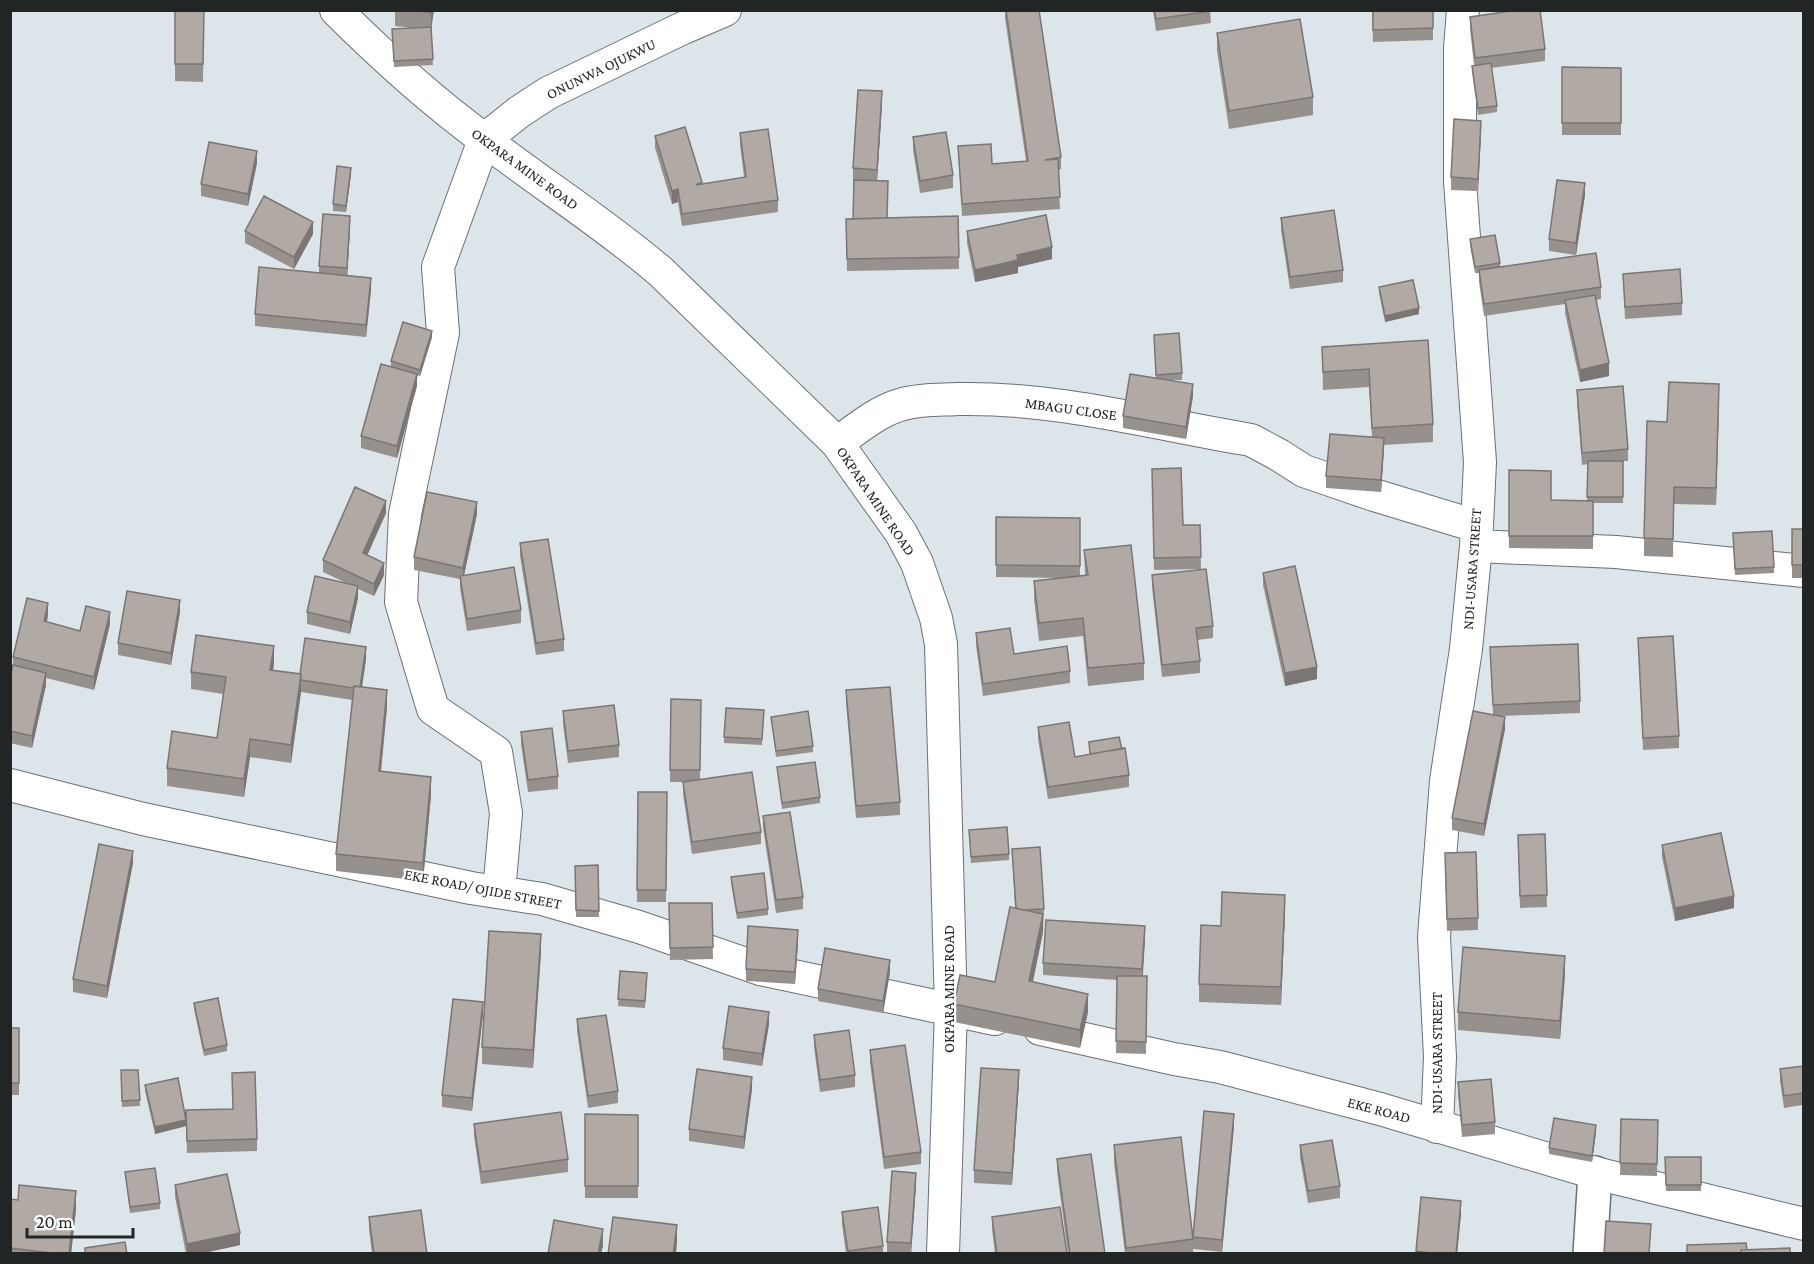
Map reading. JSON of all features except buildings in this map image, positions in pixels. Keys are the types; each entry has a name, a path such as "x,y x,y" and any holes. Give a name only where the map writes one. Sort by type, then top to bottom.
{"main road":[{"path":"1590,1254 1595,1173"}],"street":[{"name":"OKPARA MINE ROAD","path":"336,10 388,62 484,140 632,247 661,272 837,443 901,533 917,563 936,618 941,644 951,1009 943,1254"},
{"name":"ONUNWA OJUKWU","path":"484,140 519,112 548,93 725,10"},
{"name":"NDI-USARA STREET","path":"1437,1127 1440,1057 1435,917 1446,781 1466,649 1476,536 1479,462 1460,181 1460,48 1463,10"},
{"path":"484,140 438,267 443,333 405,514 400,602 433,709 496,752 506,813 499,892"},
{"name":"MBAGU CLOSE","path":"837,443 885,411 902,404 922,400 986,399 1044,403 1251,440 1267,447 1304,471 1374,495 1476,536 1803,571"},
{"name":"EKE ROAD/ OJIDE STREET","path":"10,785 143,819 471,888 542,899 589,911 760,969 951,1009"},
{"name":"EKE ROAD","path":"951,1009 1174,1059 1220,1067 1380,1109 1595,1173 1803,1224"}]}
